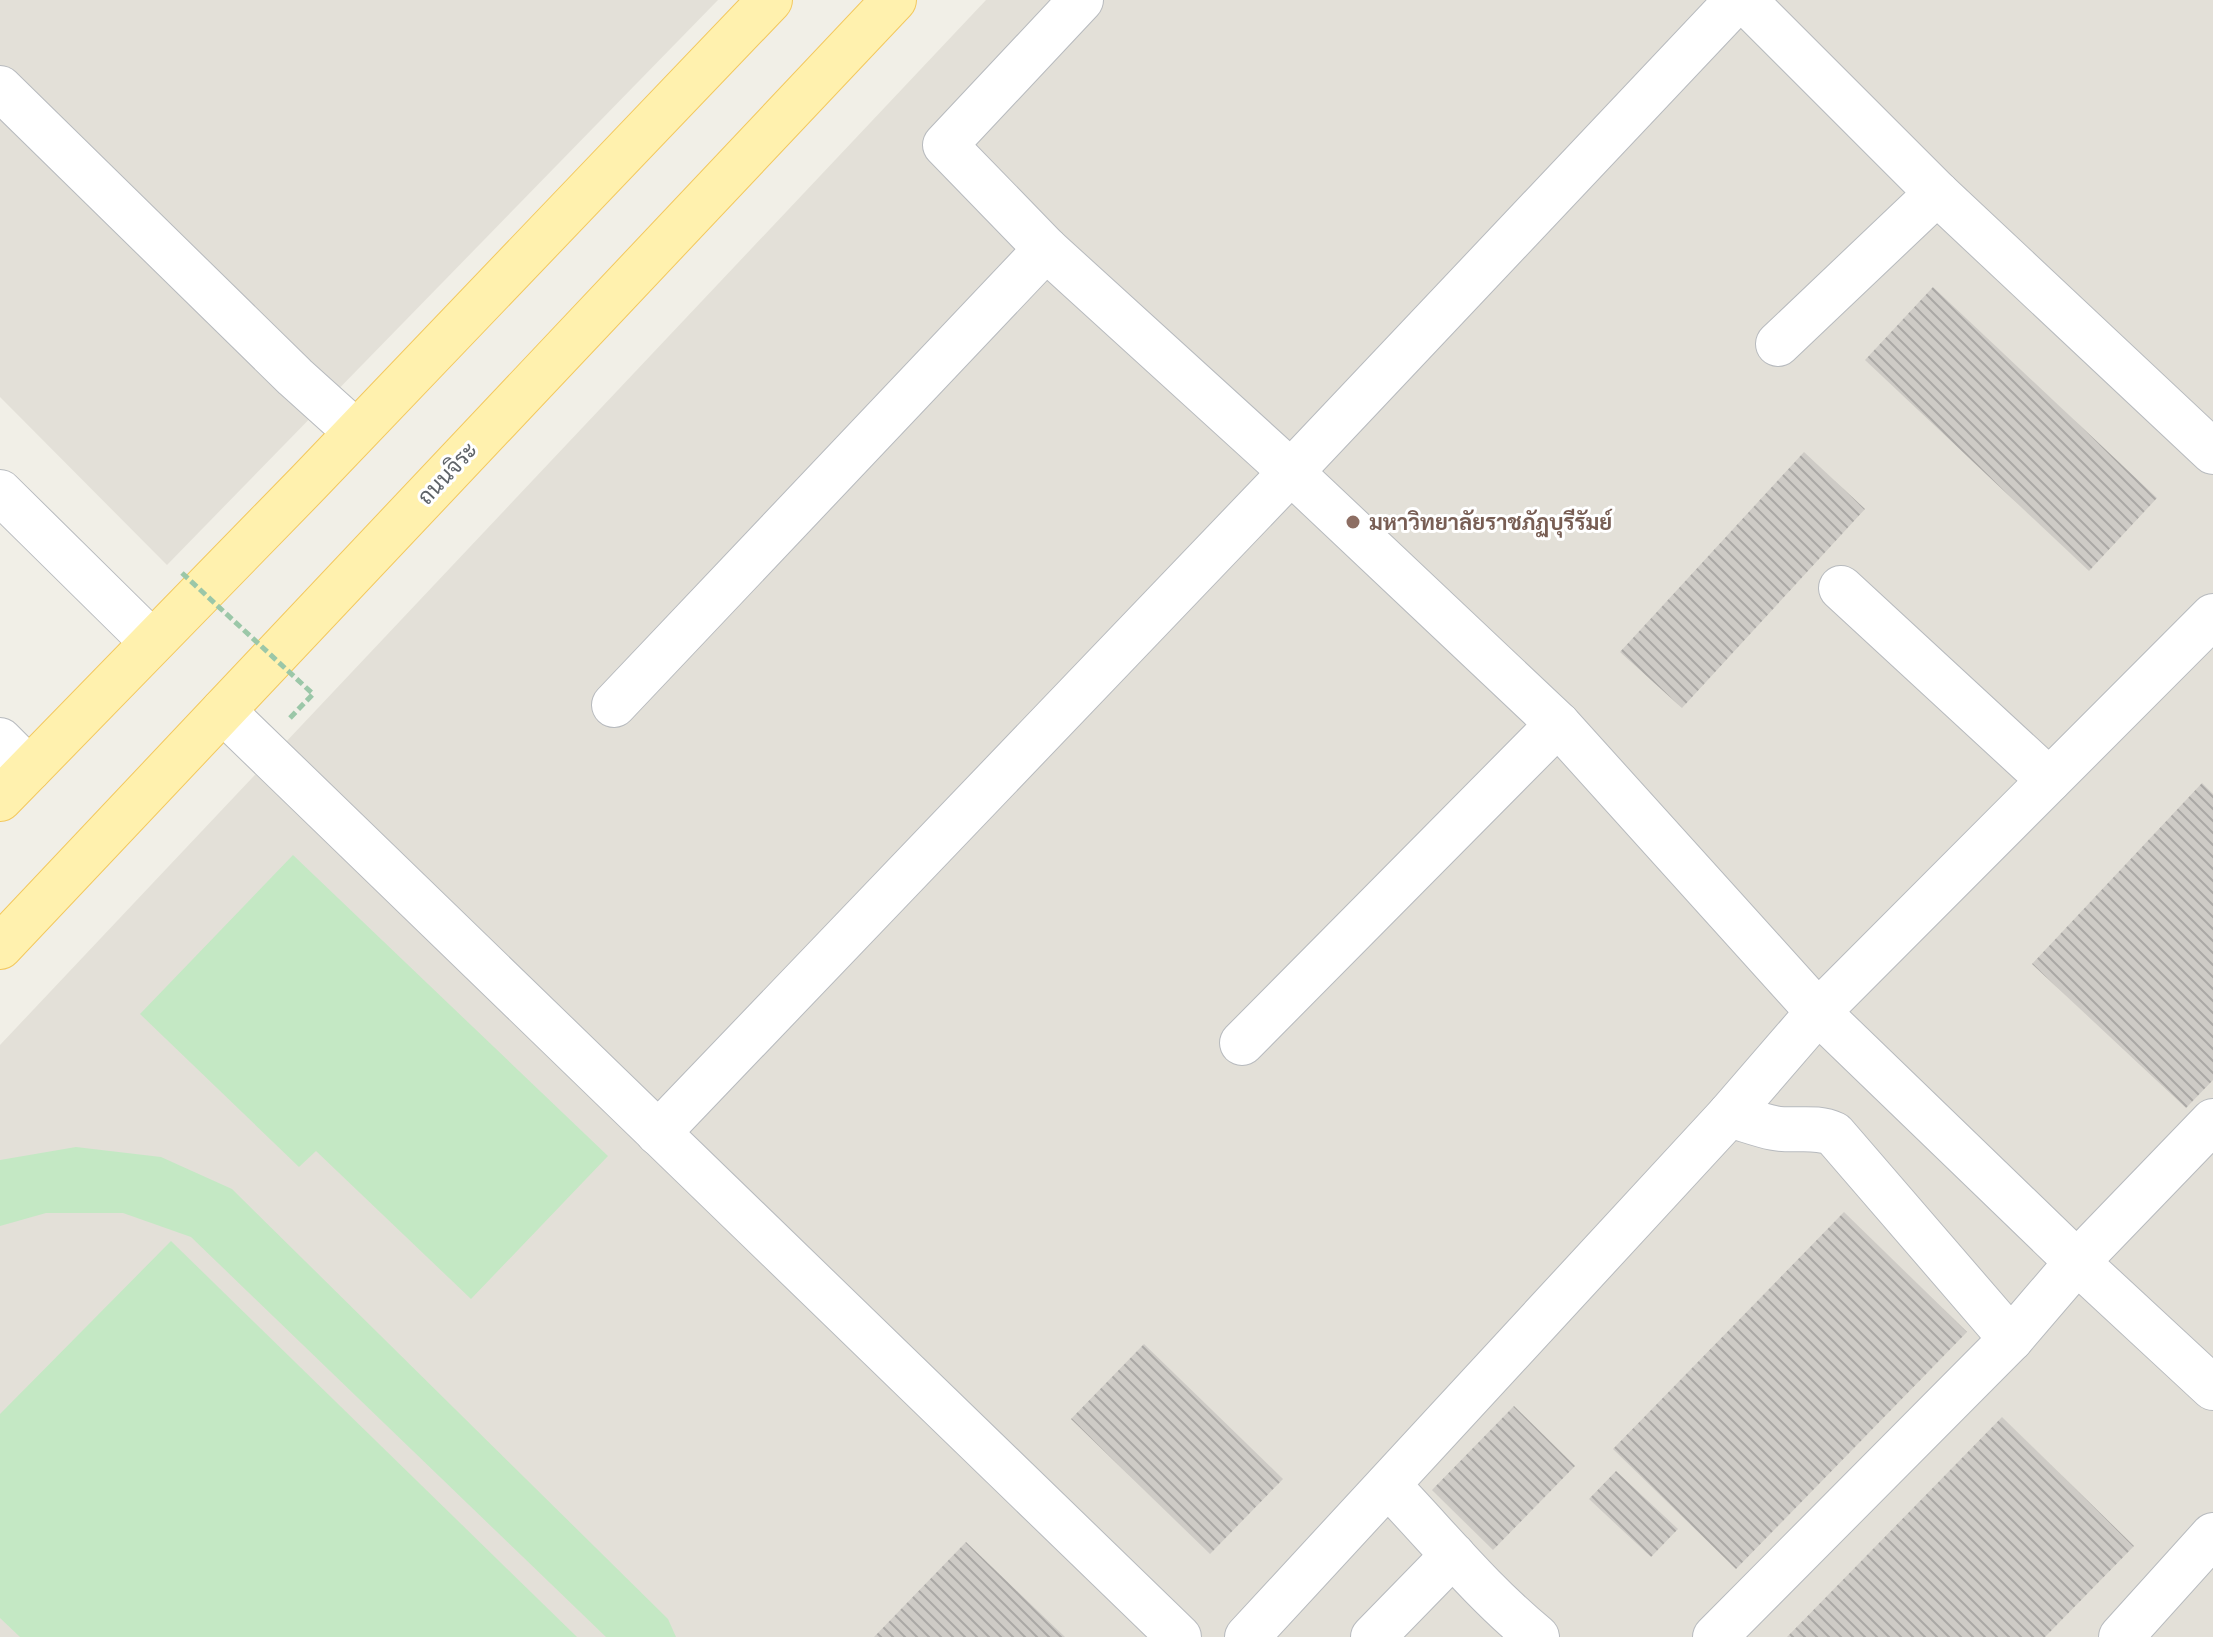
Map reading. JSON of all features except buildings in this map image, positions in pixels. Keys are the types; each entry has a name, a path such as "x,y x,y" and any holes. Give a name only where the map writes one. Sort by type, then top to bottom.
{"main road":[{"path":"10,770 152,642 770,0"},
{"name":"ถนนจิระ","path":"0,947 894,0"}],"street":[{"path":"1081,0 945,145 1046,249 1291,472 1558,724 1818,1012 2077,1262 2213,1388"},
{"path":"658,1133 1291,472 1737,0"},
{"path":"1744,0 1937,193 2213,452"},
{"path":"0,88 295,377 356,432"},
{"path":"1778,344 1937,193"},
{"path":"614,705 1046,249"},
{"path":"0,492 152,642"},
{"path":"1841,588 2049,780"},
{"path":"1247,1637 1729,1115 1818,1012 2213,616"},
{"path":"223,711 1179,1637"},
{"path":"1242,1043 1558,724"},
{"path":"1729,1115 1777,1129 1826,1130 1834,1134 2011,1339"},
{"path":"1715,1637 2011,1339 2077,1262 2213,1121"},
{"path":"1388,1485 1453,1555 1537,1637"},
{"path":"2121,1637 2213,1535"},
{"path":"1373,1637 1453,1555"}],"path":[{"path":"182,573 313,694"}],"shaded area":[{"path":"0,0 718,0 167,565 0,397"},
{"name":"มหาวิทยาลัยราชภัฏบุรีรัมย์","path":"986,0 2213,0 2213,1637 0,1637 0,1045"}],"green space":[{"path":"293,855 608,1156 471,1299 316,1151 299,1167 140,1014"},
{"path":"76,1147 161,1157 232,1189 668,1619 676,1637 606,1637 191,1237 123,1213 46,1213 0,1226 0,1160"},
{"path":"171,1241 577,1637 20,1637 0,1618 0,1414"}],"place":[{"name":"มหาวิทยาลัยราชภัฏบุรีรัมย์","path":"1353,522"}]}
